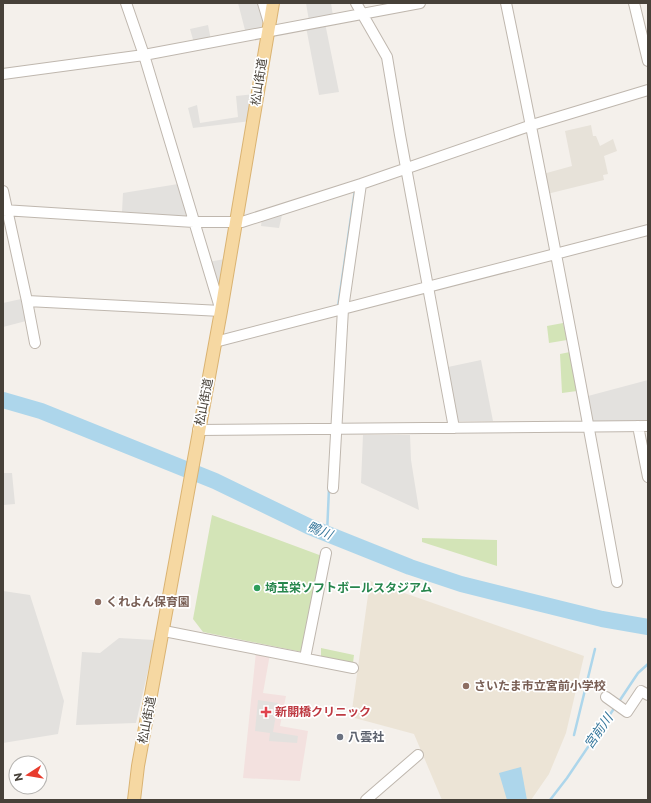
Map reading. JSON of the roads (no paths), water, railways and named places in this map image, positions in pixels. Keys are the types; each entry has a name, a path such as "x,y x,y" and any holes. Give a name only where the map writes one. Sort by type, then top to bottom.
{"main road":[{"name":"松山街道","path":"134,800 139,760 164,631 198,430 221,311 273,3"}],"street":[{"path":"27,301 221,311 144,55 126,3"},
{"path":"263,3 268,28"},
{"path":"356,3 387,57 454,428"},
{"path":"3,74 144,55 268,28 362,14 420,3"},
{"path":"506,3 532,125 618,582"},
{"path":"634,3 648,61"},
{"path":"5,210 194,222 242,222 361,184 532,125 648,90"},
{"path":"334,488 343,309 361,184"},
{"path":"3,191 5,210 27,301 35,343"},
{"path":"215,342 648,230"},
{"path":"198,430 643,426 648,477"},
{"path":"304,658 326,553"},
{"path":"164,631 353,668"},
{"path":"606,697 627,712 642,691 648,694"},
{"path":"366,800 418,755"}],"water":[{"path":"521,767 527,800 507,800 499,773"}],"waterway":[{"path":"338,307 355,190"},
{"name":"鴨川","path":"3,400 41,411 215,481 310,527 410,567 461,584 602,619 648,627"},
{"path":"327,534 329,488"},
{"path":"574,735 595,649"},
{"name":"宮前川","path":"618,703 638,673 648,664"},
{"name":"宮前川","path":"550,800 567,778 615,707"}],"place":[{"name":"埼玉栄ソフトボールスタジアム","path":"257,588"},
{"name":"くれよん保育園","path":"98,602"},
{"name":"さいたま市立宮前小学校","path":"466,686"},
{"name":"新開橋クリニック","path":"266,712"},
{"name":"八雲社","path":"340,737"}]}
